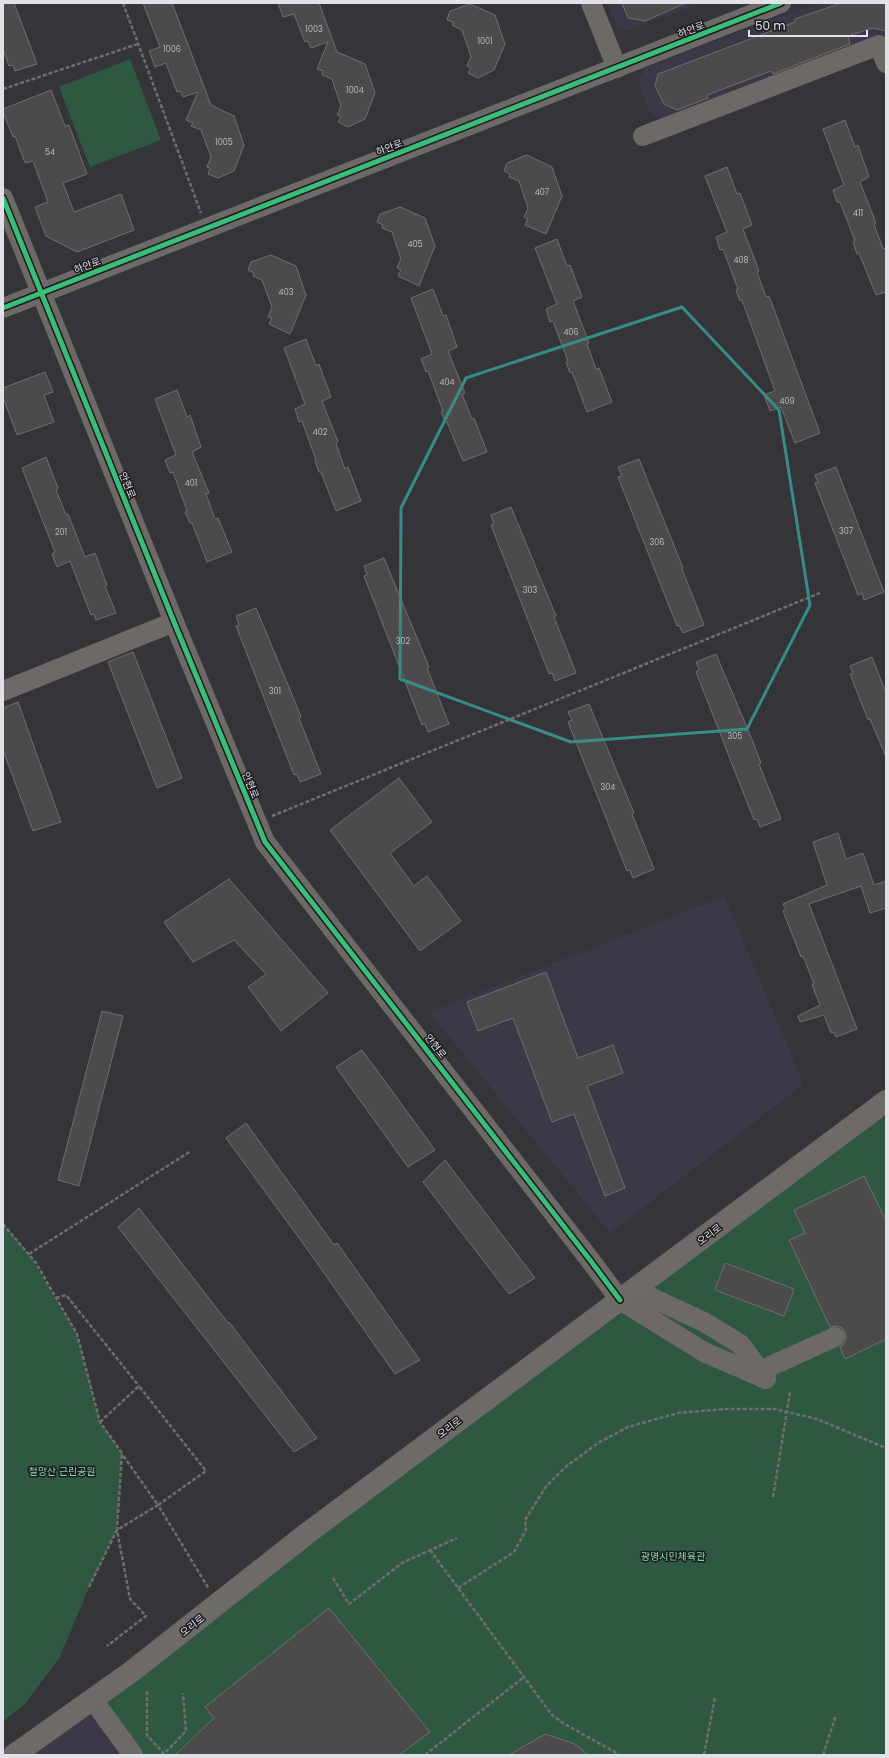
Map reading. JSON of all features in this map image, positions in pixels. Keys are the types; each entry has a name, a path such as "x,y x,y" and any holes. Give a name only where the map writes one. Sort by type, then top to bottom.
{"main road":[{"name":"오리로","path":"14,1755 93,1700 218,1605 305,1535 886,1101"}],"street":[{"path":"591,3 617,68"},
{"name":"하안로","path":"3,308 781,3"},
{"path":"643,136 879,44 886,63"},
{"name":"안현로","path":"3,198 174,622 265,842 449,1077 628,1295"},
{"path":"3,691 174,622"},
{"path":"628,1295 704,1322 740,1344 760,1371 835,1337"},
{"path":"93,1700 133,1755"}],"path":[{"path":"124,3 207,228"},
{"path":"3,89 138,44"},
{"path":"257,822 820,593"},
{"path":"29,1254 191,1151"},
{"path":"3,1224 36,1263 77,1334 100,1422 158,1505 218,1605"},
{"path":"56,1298 66,1295 206,1471 158,1505 118,1530 89,1587"},
{"path":"100,1422 139,1386"},
{"path":"774,1497 790,1392"},
{"path":"458,1588 514,1552 526,1530 525,1520 547,1485 563,1470 598,1443 628,1427 678,1413 725,1409 774,1409 817,1419 886,1448"},
{"path":"107,1646 146,1616 130,1599 118,1530 122,1453"},
{"path":"333,1578 349,1604 402,1563 457,1538"},
{"path":"430,1550 552,1715 563,1723 620,1755"},
{"path":"425,1755 524,1677"},
{"path":"147,1691 147,1735 164,1754 186,1731 183,1693"},
{"path":"704,1755 714,1697"},
{"path":"823,1755 836,1715"}],"highlighted area":[{"path":"682,307 779,410 810,605 747,729 571,742 400,679 401,508 466,378"}],"shaded area":[{"path":"607,3 702,3 628,30 617,27"},
{"path":"817,3 886,3 886,50 659,120 649,112 638,81 645,68"},
{"path":"724,896 804,1084 610,1233 429,1012"},
{"path":"93,1700 133,1755 14,1755"}],"green space":[{"path":"130,59 161,140 90,167 59,87"},
{"name":"광명시민체육관","path":"877,1108 886,1121 886,1755 133,1755 93,1700"},
{"name":"철망산 근린공원","path":"3,1224 29,1254 77,1334 100,1422 122,1453 117,1530 89,1587 60,1657 24,1705 3,1721"}],"building":[{"path":"3,3 14,3 37,64 15,71 13,65 9,66 3,49"},
{"path":"143,3 172,3 211,105 234,116 244,145 234,171 218,178 208,174 210,168 207,167 211,157 201,130 191,126 193,123 186,120 198,92 183,97 180,91 177,92 166,63 155,67 149,51 160,47"},
{"path":"278,3 319,3 337,52 365,64 375,93 365,119 348,127 338,122 341,117 337,115 341,106 332,79 322,75 323,71 317,69 328,42 311,48 308,41 305,42 294,14 283,17"},
{"path":"622,3 686,3 645,21 628,18"},
{"path":"841,3 886,3 886,31 873,28 848,36 850,44 773,74 771,71 707,95 708,98 677,110 664,104 655,86 658,74 795,22 795,19"},
{"path":"470,4 495,15 505,44 494,70 478,78 468,73 471,68 467,66 471,57 462,30 452,25 453,22 447,20 450,11"},
{"path":"51,90 65,126 69,125 87,174 63,183 74,212 121,194 134,230 77,252 46,236 35,207 48,202 33,161 25,163 15,136 13,137 3,112 3,109"},
{"path":"845,120 855,147 858,145 869,177 860,182 876,223 874,224 883,249 886,248 886,292 876,295 859,253 857,254 853,242 855,241 840,202 837,202 833,190 844,185 823,129"},
{"path":"527,155 552,167 562,196 546,234 525,225 528,219 524,217 528,208 519,181 509,177 510,174 504,171 507,163"},
{"path":"727,167 737,194 740,193 752,225 743,229 759,271 757,272 766,297 769,296 820,433 795,443 781,407 770,411 764,395 775,391 742,300 740,301 736,290 738,289 723,249 720,250 716,237 727,232 705,176"},
{"path":"400,207 425,218 435,246 419,286 398,276 401,270 397,268 401,259 392,232 382,228 383,225 377,222 380,214"},
{"path":"557,239 567,266 570,265 582,297 573,301 589,343 587,344 596,369 599,368 612,402 587,412 572,372 570,373 566,362 568,361 553,321 550,322 546,309 557,304 535,248"},
{"path":"271,255 296,266 306,295 290,334 269,324 272,318 268,317 272,307 262,280 253,276 254,273 248,270 251,262"},
{"path":"433,289 443,316 446,315 457,347 448,351 465,393 462,394 472,419 474,418 487,452 463,461 447,422 446,423 441,412 443,411 428,371 426,372 421,359 432,354 411,298"},
{"path":"306,339 316,366 319,364 331,397 322,401 338,442 336,444 345,469 348,467 361,501 336,511 321,472 319,472 302,421 299,422 295,409 305,404 284,348"},
{"path":"45,372 53,392 44,395 54,422 17,435 3,397 3,388"},
{"path":"177,390 187,417 190,415 201,447 192,452 209,493 206,494 215,519 218,518 232,552 207,562 192,523 190,523 185,512 187,511 173,472 170,473 165,460 176,455 155,399"},
{"path":"46,457 58,488 56,490 66,515 68,514 85,557 95,553 107,585 105,586 116,613 96,620 94,614 91,615 70,561 57,567 52,554 55,552 22,468"},
{"path":"639,459 683,568 682,569 704,625 683,633 679,625 677,626 618,477 622,476 618,467"},
{"path":"836,467 884,592 864,600 862,593 858,595 815,483 818,482 815,475"},
{"path":"511,507 556,616 554,617 576,673 555,681 552,673 549,674 491,525 494,524 491,515"},
{"path":"384,558 429,667 427,668 449,724 428,732 425,724 422,725 364,576 367,575 364,566"},
{"path":"256,608 301,717 299,718 321,774 300,782 297,774 294,775 236,626 239,625 236,616"},
{"path":"133,652 182,778 157,788 108,662"},
{"path":"716,654 753,742 761,763 759,764 781,819 760,827 757,819 754,820 696,672 699,670 696,662"},
{"path":"872,657 886,693 886,757 870,719 868,720 850,674 853,673 850,666"},
{"path":"18,702 61,822 33,831 3,750 3,708"},
{"path":"589,704 634,813 632,814 654,869 633,878 630,870 627,871 568,722 572,720 568,712"},
{"path":"399,778 432,822 390,853 414,886 427,876 461,921 420,951 330,830"},
{"path":"838,833 846,859 863,853 874,885 886,881 886,908 870,913 861,886 809,904 857,1029 836,1037 834,1032 831,1033 824,1015 800,1022 798,1016 820,1005 812,985 814,984 803,956 801,957 783,911 786,910 783,904 827,885 813,842"},
{"path":"229,879 328,993 281,1031 248,987 266,974 234,940 193,962 164,922"},
{"path":"546,972 578,1058 613,1045 623,1073 587,1086 625,1188 605,1196 574,1114 552,1122 513,1018 478,1031 467,1002"},
{"path":"102,1011 123,1016 79,1186 58,1180"},
{"path":"362,1050 435,1150 408,1167 336,1067"},
{"path":"246,1123 334,1245 337,1243 420,1360 395,1374 310,1253 226,1138"},
{"path":"445,1160 535,1278 509,1294 423,1182"},
{"path":"864,1176 886,1221 886,1339 845,1359 840,1347 844,1344 846,1339 845,1332 842,1328 837,1326 830,1327 789,1240 805,1233 794,1210"},
{"path":"139,1208 228,1323 229,1322 317,1438 294,1452 118,1227"},
{"path":"725,1263 794,1289 784,1316 715,1290"},
{"path":"329,1608 430,1732 399,1755 175,1755 214,1718 205,1707"},
{"path":"545,1734 575,1744 588,1755 509,1755"}],"cycle path":[{"path":"3,308 781,3"},
{"path":"3,198 174,622 265,842 620,1300"}]}
